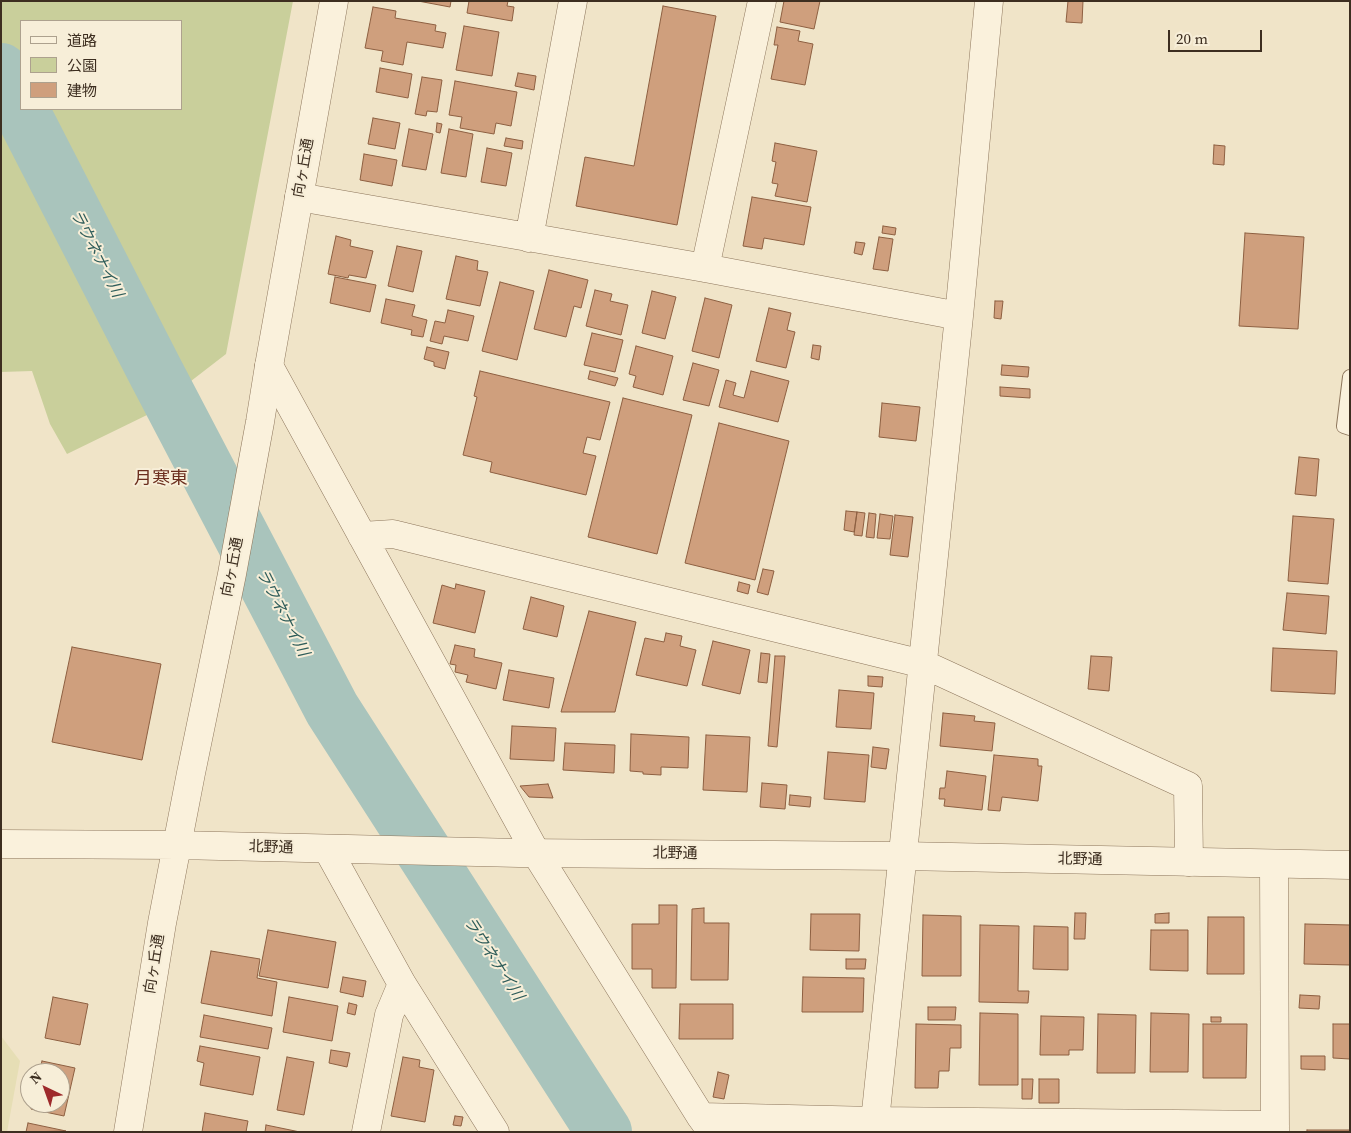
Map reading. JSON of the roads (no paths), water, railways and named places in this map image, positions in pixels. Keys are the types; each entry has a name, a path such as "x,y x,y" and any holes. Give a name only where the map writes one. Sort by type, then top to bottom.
{"street":[{"name":"向ヶ丘通","path":"128,1132 162,922 190,774 232,574 334,1"},
{"path":"529,238 573,1"},
{"path":"704,268 762,1"},
{"path":"875,1121 959,316 989,1"},
{"path":"299,197 704,268 959,316"},
{"path":"269,366 362,536 527,853 706,1125 875,1121 1275,1128 1274,864"},
{"path":"362,536 393,534 923,664 1188,786 1189,862"},
{"name":"北野通","path":"1,844 177,845 527,853 902,856 1350,865"},
{"path":"340,850 402,984 495,1132"},
{"path":"366,1132 389,1015 402,984"}],"lane":[{"path":"1350,377 1344,426 1350,428"}],"waterway":[{"name":"ラウネナイ川","path":"1,71 20,108"},
{"name":"ラウネナイ川","path":"21,110 332,709 604,1132"}],"district":[{"name":"月寒東","path":"161,479"}]}
